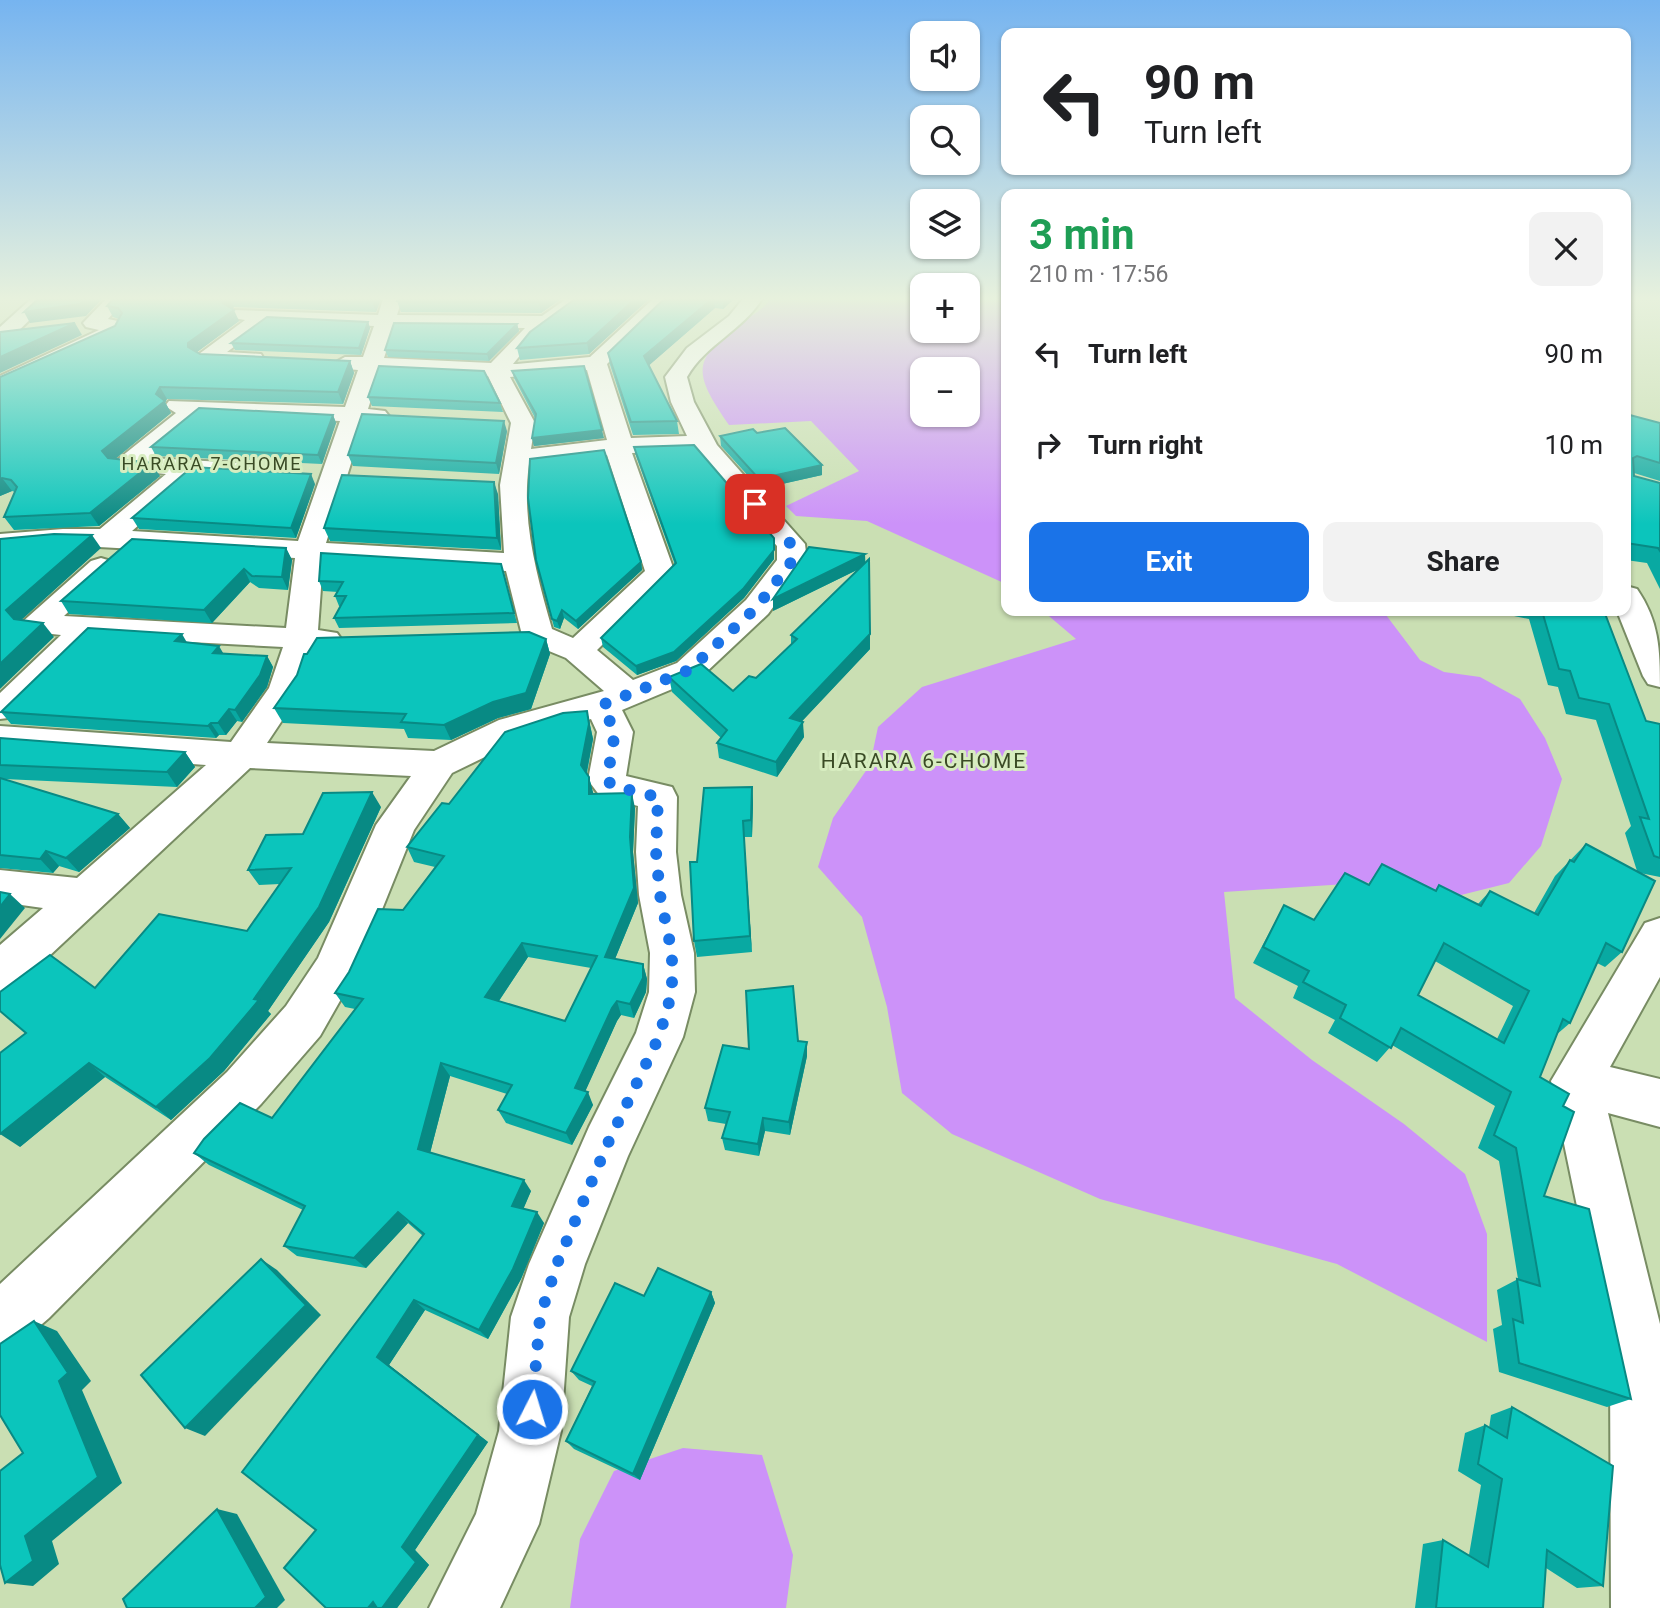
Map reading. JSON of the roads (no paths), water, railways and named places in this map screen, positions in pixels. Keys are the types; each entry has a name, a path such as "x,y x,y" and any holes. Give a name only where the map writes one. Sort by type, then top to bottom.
{"street":[{"path":"0,384 21,374"},
{"path":"220,374 177,406 405,417"},
{"path":"0,972 241,755 286,689 301,641 310,548 368,374"},
{"path":"464,1608 506,1524 530,1432 540,1317 557,1264 607,1145 659,1037 672,992 672,953 660,895 656,852 658,797 613,786 607,780 615,732 616,700 578,651 524,635 513,485 516,457 497,374"},
{"path":"578,651 660,573 619,456 621,446 599,374"},
{"path":"0,738 241,755 439,764 512,729 616,700 689,670 757,607 792,561 791,544 701,443 679,393 678,374"},
{"path":"198,407 125,464 267,472"},
{"path":"516,457 621,446 701,443"},
{"path":"189,468 36,624 301,641 357,640"},
{"path":"485,483 513,485"},
{"path":"0,543 63,537 119,539 310,548 519,563"},
{"path":"1631,607 1660,676"},
{"path":"0,713 88,627"},
{"path":"0,1321 29,1298 244,1088 303,1021 336,969 396,825 439,764"},
{"path":"0,886 85,897"},
{"path":"1646,1608 1650,1369 1576,1082 1660,936"},
{"path":"1576,1082 1660,1103"}],"district":[{"name":"HARARA 7-CHOME","path":"212,463"},
{"name":"HARARA 6-CHOME","path":"924,761"}]}
